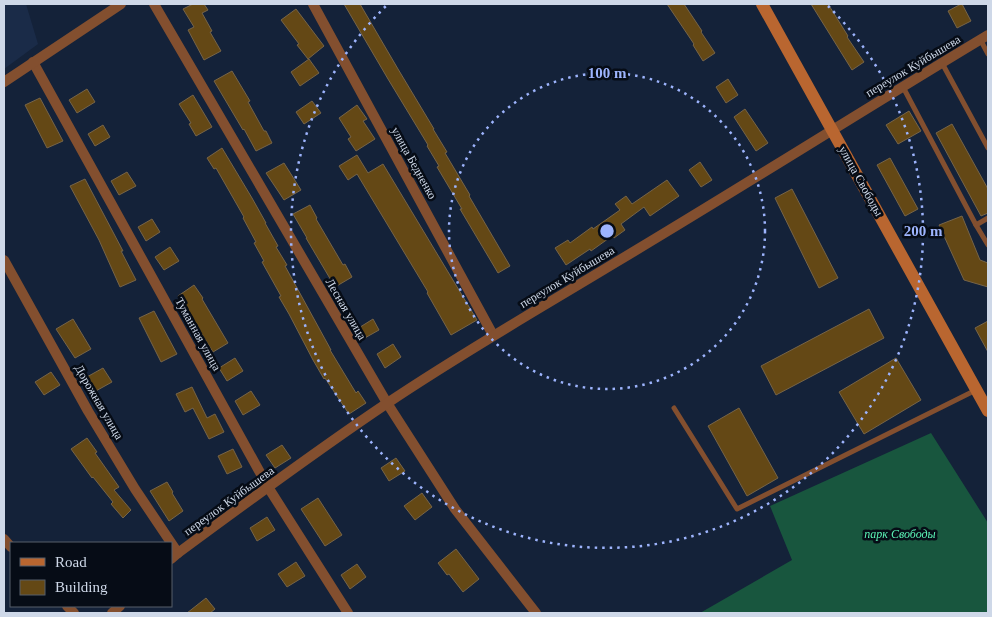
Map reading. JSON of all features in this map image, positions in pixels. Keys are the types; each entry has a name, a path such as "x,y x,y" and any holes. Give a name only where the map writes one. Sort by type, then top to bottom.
{"main road":[{"name":"улица Свободы","path":"762,4 988,411"}],"street":[{"path":"4,82 121,4"},
{"name":"Лесная улица","path":"154,4 387,403 455,510 536,613"},
{"name":"улица Бедненко","path":"313,4 493,335"},
{"name":"переулок Куйбышева","path":"175,556 268,487 387,403 493,335 622,259 984,37"},
{"name":"Туманная улица","path":"34,62 268,487 348,613"},
{"name":"Дорожная улица","path":"4,260 93,419 167,542"}],"lane":[{"path":"984,37 988,54"},
{"path":"942,62 988,148"},
{"path":"903,86 988,245"},
{"path":"976,225 988,218"},
{"path":"674,408 737,509 976,389"}],"shaded area":[{"path":"4,4 26,4 38,44 4,69"}],"green space":[{"name":"парк Свободы","path":"931,433 988,523 988,613 700,613 792,560 770,506"}],"building":[{"path":"193,4 204,4 208,10 202,13 221,51 204,60 188,30 194,27 183,9"},
{"path":"344,4 360,4 434,129 447,152 445,153 510,266 498,273 437,167 439,166 428,145"},
{"path":"667,4 684,4 715,53 703,61"},
{"path":"811,4 828,4 864,62 852,70"},
{"path":"961,4 971,21 957,28 948,11"},
{"path":"296,9 324,46 308,59 281,20"},
{"path":"309,59 319,73 300,86 291,72"},
{"path":"232,71 272,143 256,151 214,81"},
{"path":"728,79 738,95 726,103 716,87"},
{"path":"87,89 95,102 77,113 69,100"},
{"path":"193,95 212,127 196,136 189,124 191,123 179,104"},
{"path":"40,98 63,141 47,148 25,105"},
{"path":"312,101 321,113 304,124 296,112"},
{"path":"357,105 367,119 363,121 375,139 356,151 348,139 351,137 339,118"},
{"path":"745,109 768,143 756,151 734,117"},
{"path":"909,111 921,131 898,144 886,125"},
{"path":"952,124 988,189 988,213 981,216 936,133"},
{"path":"103,125 110,137 95,146 88,134"},
{"path":"222,148 266,223 278,246 276,247 287,265 285,266 330,350 356,393 358,391 366,403 349,414 313,360 262,262 264,261 254,243 256,242 244,217 216,168 214,169 207,158"},
{"path":"357,155 368,173 383,164 477,320 451,335 428,292 357,174 348,180 339,166"},
{"path":"890,158 918,209 905,216 877,165"},
{"path":"700,162 712,180 701,187 689,170"},
{"path":"284,163 301,190 284,200 266,173"},
{"path":"127,172 136,186 119,195 111,181"},
{"path":"85,179 136,280 120,287 99,240 70,186"},
{"path":"667,180 679,196 650,216 644,207 621,224 625,230 614,238 612,236 591,251 590,249 566,265 555,248 568,240 570,243 620,210 615,204 626,196 632,204"},
{"path":"792,189 838,278 819,288 775,198"},
{"path":"310,205 316,219 352,277 335,287 293,214"},
{"path":"962,216 980,260 988,263 988,287 964,280 939,225"},
{"path":"152,219 160,232 146,241 138,227"},
{"path":"170,247 179,261 164,270 155,257"},
{"path":"194,285 228,343 213,352 178,296"},
{"path":"869,309 884,338 776,395 761,366"},
{"path":"154,311 177,354 161,362 139,318"},
{"path":"73,319 91,349 75,358 56,329"},
{"path":"373,319 379,330 363,339 357,329"},
{"path":"988,321 988,352 975,328"},
{"path":"393,344 401,357 385,368 377,354"},
{"path":"235,358 243,371 227,381 219,368"},
{"path":"896,358 921,400 864,434 839,392"},
{"path":"103,368 112,382 94,392 85,378"},
{"path":"51,372 60,385 44,395 35,382"},
{"path":"192,387 207,418 215,414 224,432 209,439 193,408 185,412 176,394"},
{"path":"251,391 260,405 243,415 235,401"},
{"path":"739,408 778,478 747,496 708,426"},
{"path":"87,438 97,452 95,453 119,487 114,490 131,510 123,518 111,504 113,502 92,478 71,449"},
{"path":"282,445 291,458 275,468 266,455"},
{"path":"233,449 242,467 227,474 218,456"},
{"path":"396,458 405,471 389,481 381,468"},
{"path":"167,482 183,511 169,521 150,491"},
{"path":"422,493 432,507 415,520 404,506"},
{"path":"318,498 342,535 325,546 301,509"},
{"path":"267,517 275,530 257,541 250,528"},
{"path":"456,549 479,579 463,592 438,563"},
{"path":"296,562 305,576 287,587 278,574"},
{"path":"357,564 366,577 350,589 341,575"},
{"path":"206,598 215,609 210,613 187,613"}]}
